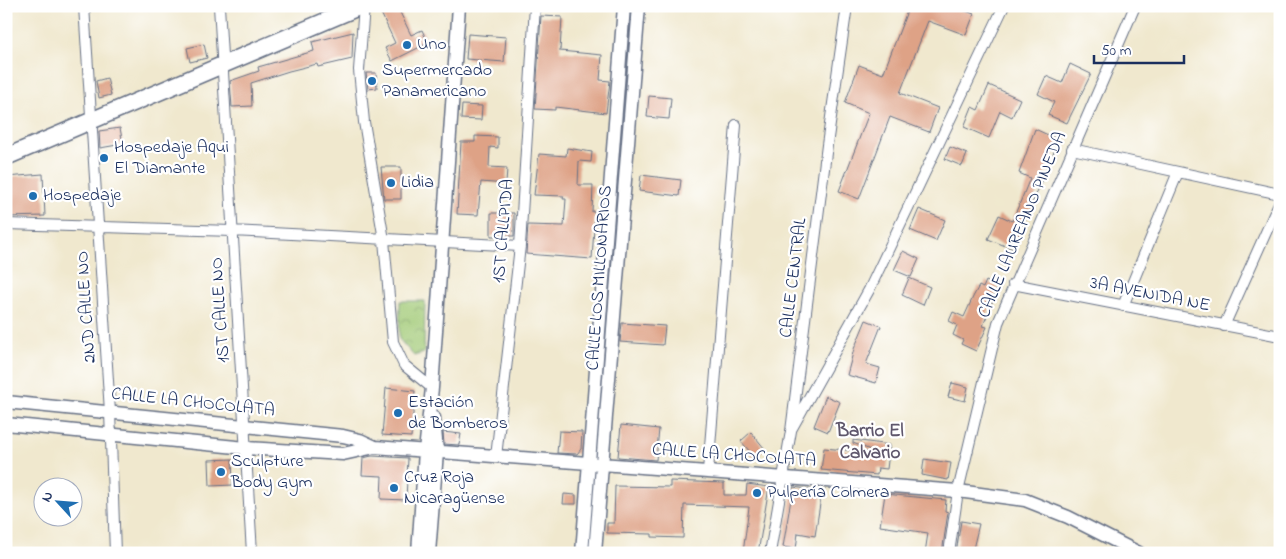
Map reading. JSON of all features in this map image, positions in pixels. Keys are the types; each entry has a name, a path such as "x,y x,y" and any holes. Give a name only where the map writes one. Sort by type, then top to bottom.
{"highway":[{"path":"6,157 362,6"}],"street":[{"name":"2ND CALLE NO","path":"84,6 110,412 116,553"},
{"name":"1ST CALLE NO","path":"219,6 252,553"},
{"path":"362,6 359,70 364,122 384,240 393,342 404,365 432,388"},
{"path":"429,553 432,388 459,6"},
{"name":"1ST CALLPIDA","path":"496,457 520,246 534,6"},
{"name":"CALLE LOS MILLONARIOS","path":"582,553 624,6"},
{"name":"CALLE LOS MILLONARIOS","path":"595,553 638,6"},
{"name":"CALLE CENTRAL","path":"770,553 781,476 790,431 847,6"},
{"path":"790,431 869,290 1004,6"},
{"name":"CALLE LAUREANO PINEDA","path":"949,553 958,491 998,323 1013,284 1135,6"},
{"path":"708,471 736,125"},
{"path":"1072,149 1280,194"},
{"path":"1123,306 1178,172"},
{"path":"1224,326 1280,201"},
{"path":"6,224 232,231 520,246"},
{"name":"3A AVENIDA NE","path":"1013,284 1280,336"},
{"name":"CALLE LA CHOCOLATA","path":"6,402 343,436 360,440 374,448"},
{"name":"CALLE LA CHOCOLATA","path":"6,424 246,448 343,454 374,448 781,476 958,491 1025,500 1068,517 1139,553"},
{"path":"418,553 431,452"}],"green space":[{"path":"400,301 425,301 424,353 414,356 399,339"}],"building":[{"path":"397,6 411,35 422,30 428,43 392,61 385,48 395,43 381,13"},
{"path":"909,6 952,6 974,14 966,35 928,21 900,93 938,108 929,132 890,117 859,199 839,191 869,113 845,103 859,65 883,74"},
{"path":"541,16 562,17 560,51 602,55 600,80 610,81 606,113 555,107 555,110 535,109"},
{"path":"353,32 352,59 318,67 317,64 251,83 252,106 232,107 230,81 259,71 258,67 314,51 312,42"},
{"path":"468,34 506,37 504,62 466,59"},
{"path":"204,44 207,58 190,62 187,48"},
{"path":"1070,64 1091,74 1067,123 1048,115 1054,102 1038,94 1046,76 1062,83"},
{"name":"Supermercado Panamericano","path":"366,73 376,73 377,88 368,89"},
{"path":"107,78 111,95 99,98 96,81"},
{"path":"989,85 1020,99 1012,117 1000,111 989,138 964,127 972,107 978,110"},
{"path":"649,96 671,98 669,119 647,117"},
{"path":"462,105 482,106 481,120 461,119"},
{"path":"120,128 123,144 100,148 99,131"},
{"path":"1035,129 1059,140 1013,249 988,239 999,215 1012,221 1022,198 1030,178 1019,173"},
{"path":"475,136 498,137 498,148 490,147 489,167 507,168 506,184 481,182 478,215 457,214 461,142 475,142"},
{"path":"950,147 967,154 962,166 945,159"},
{"path":"567,148 592,152 591,162 579,161 578,185 593,185 592,212 595,212 592,259 526,254 528,225 564,226 566,199 563,199 564,196 534,195 539,154 566,156"},
{"name":"Lidia","path":"381,167 401,167 401,199 384,199"},
{"path":"43,174 45,216 6,217 6,177"},
{"path":"641,175 681,180 679,196 639,191"},
{"path":"919,209 945,220 936,241 910,230"},
{"path":"491,213 514,213 514,236 491,236"},
{"path":"903,251 919,259 911,277 894,270"},
{"path":"909,278 930,287 923,305 902,295"},
{"path":"986,281 998,287 983,326 987,327 976,351 961,344 963,340 953,335 957,325 949,321 953,312 964,317 979,286 983,288"},
{"path":"866,320 881,326 866,364 880,368 876,383 847,375 854,349"},
{"path":"622,323 665,326 663,345 620,342"},
{"path":"952,383 968,387 965,401 948,397"},
{"name":"Estación de Bomberos","path":"386,388 415,391 411,437 382,435"},
{"path":"826,396 840,402 828,432 814,426"},
{"path":"621,425 659,429 656,460 618,457"},
{"path":"559,431 582,432 581,449 577,454 557,453"},
{"path":"443,432 461,434 459,445 444,444"},
{"path":"751,432 765,449 755,458 741,441"},
{"path":"853,440 890,445 887,469 878,468 877,475 821,470 824,448 878,453 853,443"},
{"name":"Cruz Roja Nicaragüense","path":"372,456 408,458 406,500 381,499 382,476 362,475 363,458"},
{"name":"Sculpture Body Gym","path":"232,459 233,485 210,486 209,460"},
{"path":"924,459 951,463 948,480 922,475"},
{"path":"670,481 724,483 724,495 746,495 747,484 769,487 758,553 743,553 749,507 684,505 683,538 652,537 652,534 607,533 607,523 614,523 615,486 670,487"},
{"path":"793,487 822,491 815,536 798,533 796,549 783,547"},
{"path":"564,494 576,495 576,504 563,504"},
{"path":"885,494 946,500 945,511 948,512 942,553 925,553 928,533 880,526"},
{"path":"961,521 979,524 972,553 956,553"}],"place":[{"name":"Uno","path":"407,45"},
{"name":"Supermercado Panamericano","path":"372,81"},
{"name":"Hospedaje Aqui El Diamante","path":"104,158"},
{"name":"Lidia","path":"391,183"},
{"name":"Hospedaje","path":"33,196"},
{"name":"Estación de Bomberos","path":"398,413"},
{"name":"Sculpture Body Gym","path":"221,472"},
{"name":"Cruz Roja Nicaragüense","path":"394,488"},
{"name":"Pulpería Colmera","path":"757,493"}],"district":[{"name":"Barrio El Calvario","path":"870,442"}]}
